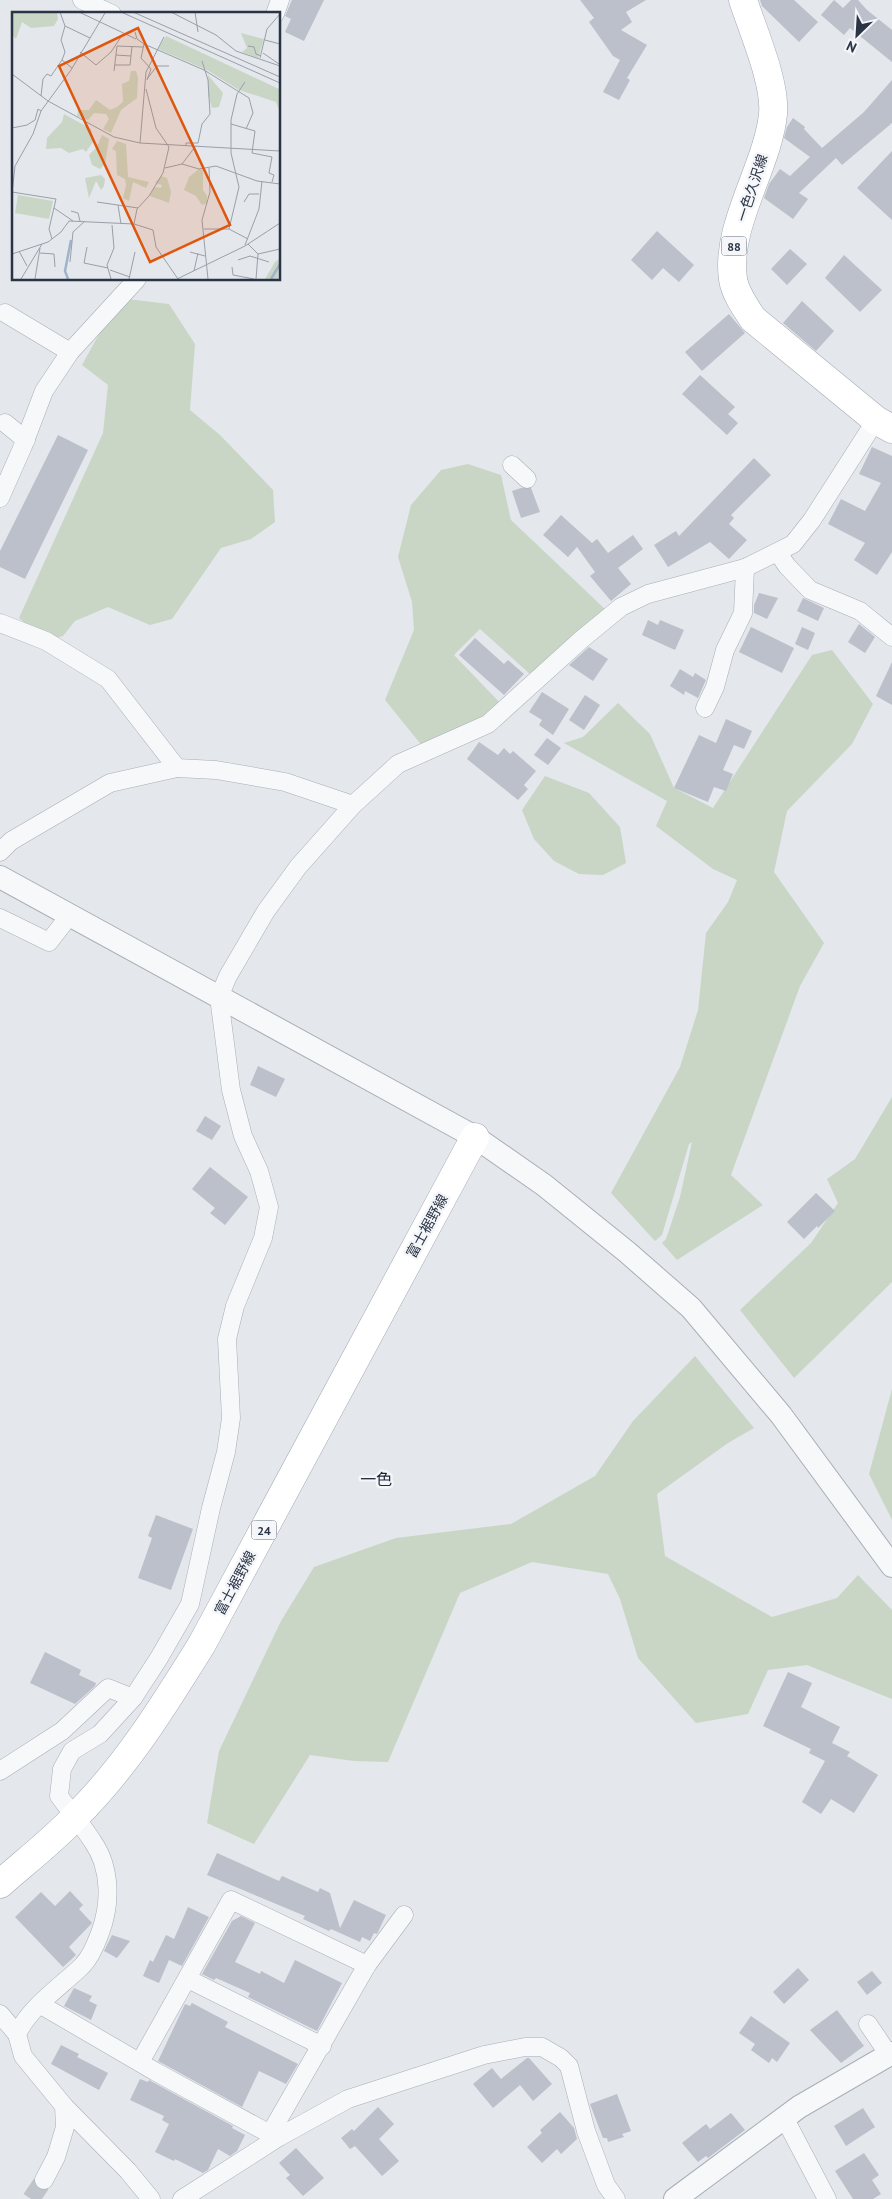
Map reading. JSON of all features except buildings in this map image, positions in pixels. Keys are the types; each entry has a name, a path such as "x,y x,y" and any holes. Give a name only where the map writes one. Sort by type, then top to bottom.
{"main road":[{"name":"一色久沢線","path":"743,0 771,88 773,113 768,140 734,243 733,279 739,297 753,319 884,424"},
{"name":"富士裾野線","path":"0,1884 75,1818 121,1765 144,1734 202,1644 475,1138"}],"street":[{"path":"82,0 108,12"},
{"path":"276,12 280,0"},
{"path":"0,498 26,440 44,390 70,352 136,280"},
{"path":"4,314 70,352"},
{"path":"6,423 26,440"},
{"path":"17,2034 25,2019 41,2005 56,1987 83,1964 96,1944 106,1917 107,1874 94,1843 59,1796 62,1769 72,1751 100,1734 133,1698 190,1604 211,1508 226,1452 231,1418 227,1338 235,1306 263,1238 269,1207 259,1171 243,1136 231,1090 219,997 228,976 266,911 298,866 353,805 398,764 488,724 582,639 621,607 648,594 745,568 793,544 884,424"},
{"path":"512,465 527,479"},
{"path":"778,553 787,566 810,590 860,611 892,637"},
{"path":"705,708 715,687 725,650 744,614 745,568"},
{"path":"0,623 46,641 108,679 177,768"},
{"path":"0,852 19,836 110,783 177,768 216,770 285,782 353,805"},
{"path":"0,877 475,1138 544,1185 627,1252 691,1308 781,1415 892,1566"},
{"path":"0,918 49,942 69,916"},
{"path":"0,1771 62,1731 108,1688 133,1698"},
{"path":"140,2062 231,1900 367,1965"},
{"path":"275,2136 367,1965 404,1915"},
{"path":"188,1979 322,2046"},
{"path":"41,2005 275,2136"},
{"path":"0,2014 17,2034 23,2056 64,2106 128,2171 151,2199"},
{"path":"675,2199 799,2107 890,2054 868,2024"},
{"path":"182,2199 275,2136 348,2099 484,2055 525,2047 542,2047 561,2058 569,2066 586,2130 606,2185 616,2199"},
{"path":"44,2180 56,2157 65,2127 64,2106"},
{"path":"785,2118 827,2199"}],"green space":[{"path":"119,298 169,304 195,344 190,410 220,435 273,490 275,522 251,539 221,548 172,619 150,625 108,607 75,621 63,636 46,641 19,618 103,433 108,385 82,365"},
{"path":"468,464 501,475 511,520 607,611 531,675 480,629 454,655 505,708 423,747 385,700 414,630 412,602 398,557 411,505 441,470"},
{"path":"832,650 873,704 852,744 787,811 774,872 824,943 800,986 731,1175 763,1205 677,1260 662,1243 666,1239 680,1197 692,1142 689,1144 662,1235 655,1241 611,1193 680,1067 698,1010 706,933 728,902 737,880 713,869 656,826 667,801 564,743 583,737 618,703 650,734 674,788 713,808 812,655"},
{"path":"545,776 589,793 620,827 626,863 603,875 579,874 554,861 534,839 522,810"},
{"path":"892,1097 892,1282 794,1378 740,1310 811,1243 838,1203 827,1179 855,1159"},
{"path":"695,1356 754,1428 728,1443 657,1494 665,1556 772,1617 837,1598 858,1575 892,1610 892,1699 807,1665 768,1670 748,1714 696,1723 638,1658 620,1599 608,1574 532,1562 460,1593 388,1762 354,1761 310,1755 254,1844 207,1823 219,1751 281,1621 314,1567 396,1538 511,1524 595,1476 633,1421"},
{"path":"892,1389 892,1520 869,1474"}],"tunnel":[{"path":"31,2199 44,2180"}],"district":[{"name":"一色","path":"376,1479"}]}
